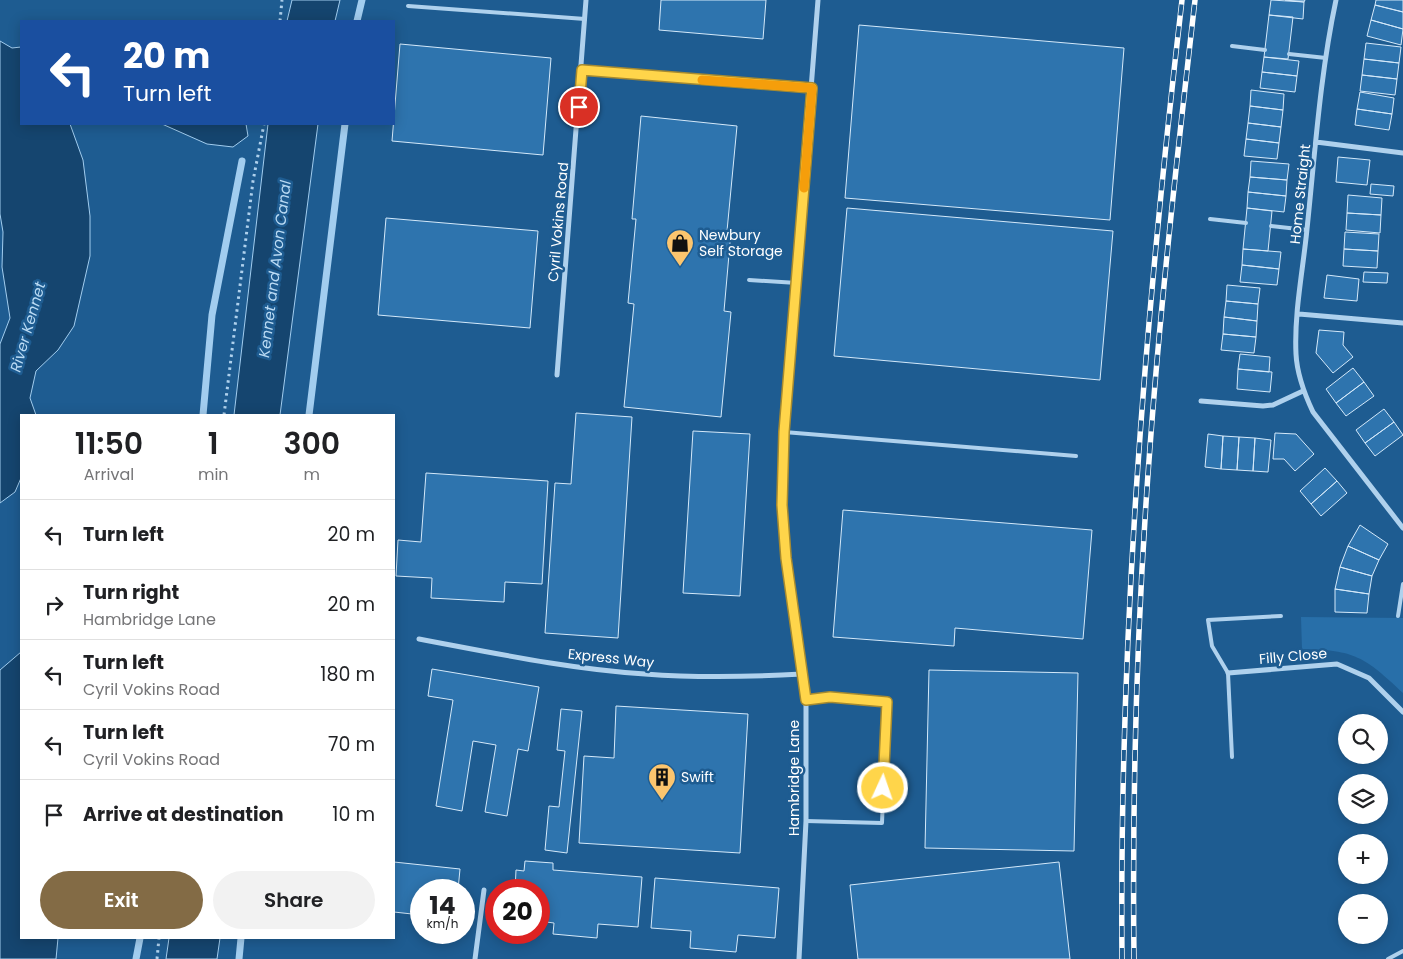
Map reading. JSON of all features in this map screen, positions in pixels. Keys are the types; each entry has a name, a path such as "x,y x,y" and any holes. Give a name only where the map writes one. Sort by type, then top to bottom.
{"street":[{"name":"Cyril Vokins Road","path":"557,375 586,0"},
{"name":"Hambridge Lane","path":"799,959 806,822 806,700 786,558 782,514 784,432 818,0"},
{"name":"Home Straight","path":"1336,0 1316,142 1296,353 1303,391 1313,412 1403,528"},
{"path":"582,70 812,88"},
{"path":"1316,142 1403,152"},
{"path":"1299,314 1403,323"},
{"path":"1201,401 1264,406 1273,405 1303,391"},
{"name":"Express Way","path":"419,639 542,662 646,674 761,676 802,674"},
{"name":"Filly Close","path":"1228,673 1337,664 1369,678 1403,712"},
{"path":"476,959 484,890"}],"lane":[{"path":"408,6 585,19"},
{"path":"1232,46 1265,50"},
{"path":"1289,54 1327,58"},
{"path":"1210,219 1246,223"},
{"path":"1271,226 1307,230"},
{"path":"749,280 797,283"},
{"path":"784,432 1076,456"},
{"path":"1398,616 1403,584"},
{"path":"1232,758 1228,673 1212,646 1208,620 1281,616"},
{"path":"806,700 830,697 887,702 882,823 806,822"},
{"path":"1388,959 1403,951"}],"path":[{"path":"280,20 282,0"},
{"path":"224,414 253,181 264,125"},
{"path":"157,959 159,939"}],"shaded area":[{"path":"1301,617 1403,618 1403,693 1379,671 1358,658 1335,651 1302,649"}],"water":[{"path":"292,0 340,0 335,20 287,20"},
{"name":"River Kennet","path":"0,41 12,48 20,47 20,125 70,125 83,160 90,216 90,256 74,326 58,350 36,371 30,398 36,414 20,414 20,480 15,492 0,503 0,344 10,318 2,267 3,232 0,214"},
{"path":"164,125 246,125 248,136 233,147 207,144"},
{"name":"Kennet and Avon Canal","path":"268,125 318,125 280,414 234,414"},
{"path":"20,653 20,939 58,939 56,959 0,959 0,670"},
{"path":"169,939 220,939 217,959 166,959"}],"building":[{"path":"661,0 766,0 763,39 659,30"},
{"path":"1271,0 1304,2 1303,19 1269,15"},
{"path":"1285,0 1305,0 1304,2"},
{"path":"1376,0 1403,0 1403,12 1375,5"},
{"path":"1375,5 1403,12 1403,29 1371,20"},
{"path":"1269,15 1293,17 1288,59 1264,57"},
{"path":"1371,20 1403,29 1401,45 1367,36"},
{"path":"859,25 1124,48 1110,220 845,198"},
{"path":"1366,43 1401,47 1399,63 1364,59"},
{"path":"400,44 551,58 543,155 392,141 393,125 395,125"},
{"path":"1264,57 1299,61 1297,76 1262,72"},
{"path":"1364,59 1399,63 1397,79 1362,75"},
{"path":"1262,72 1297,76 1295,92 1260,88"},
{"path":"1362,75 1397,79 1395,95 1360,91"},
{"path":"1251,90 1284,94 1283,110 1250,106"},
{"path":"1360,92 1394,98 1392,114 1357,109"},
{"path":"1250,106 1283,110 1281,127 1248,123"},
{"path":"1357,109 1392,114 1389,130 1355,125"},
{"name":"Newbury Self Storage","path":"641,116 737,126 727,231 731,232 724,311 731,312 721,417 624,407 634,304 628,303 636,219 632,219"},
{"path":"1248,123 1281,127 1279,143 1246,139"},
{"path":"1246,139 1279,143 1277,159 1244,156"},
{"path":"1338,157 1370,160 1367,185 1336,182"},
{"path":"1251,161 1289,164 1287,180 1250,177"},
{"path":"1250,177 1287,180 1286,196 1248,192"},
{"path":"1371,184 1394,186 1393,196 1370,194"},
{"path":"1248,192 1286,196 1284,212 1247,208"},
{"path":"1348,195 1382,198 1381,215 1347,213"},
{"path":"847,208 1113,231 1100,380 834,356"},
{"path":"1247,208 1272,211 1268,251 1243,249"},
{"path":"1347,213 1381,215 1380,233 1346,230"},
{"path":"386,218 538,231 530,328 378,315"},
{"path":"1345,232 1379,234 1378,251 1344,249"},
{"path":"1243,249 1281,252 1279,269 1242,265"},
{"path":"1344,249 1378,251 1377,268 1343,266"},
{"path":"1242,265 1279,269 1277,285 1240,282"},
{"path":"1364,272 1388,273 1387,283 1363,282"},
{"path":"1327,275 1359,279 1357,301 1324,298"},
{"path":"1227,285 1260,288 1258,304 1226,301"},
{"path":"1226,301 1258,304 1257,321 1224,317"},
{"path":"1224,317 1257,321 1256,337 1223,334"},
{"path":"1319,330 1344,332 1343,345 1353,357 1333,373 1316,353"},
{"path":"1223,334 1256,337 1254,353 1221,350"},
{"path":"1240,354 1270,357 1269,372 1238,369"},
{"path":"1353,368 1364,382 1336,403 1326,389"},
{"path":"1238,369 1272,372 1270,392 1237,389"},
{"path":"1364,382 1374,396 1346,416 1336,403"},
{"path":"1384,409 1394,422 1365,443 1356,430"},
{"path":"576,413 632,417 618,638 545,633 555,483 571,484"},
{"path":"1394,422 1403,435 1375,456 1365,443"},
{"path":"693,431 750,434 740,596 683,593"},
{"path":"1275,433 1296,434 1314,454 1295,471 1284,459 1273,459"},
{"path":"1208,434 1223,436 1221,469 1205,467"},
{"path":"1223,436 1239,437 1237,470 1221,469"},
{"path":"1239,437 1255,438 1253,471 1237,470"},
{"path":"1255,438 1271,440 1268,472 1253,471"},
{"path":"1325,468 1337,481 1311,504 1300,491"},
{"path":"426,473 548,481 542,584 505,582 504,602 431,598 432,578 396,576 398,540 421,542"},
{"path":"1337,481 1347,493 1321,516 1311,504"},
{"path":"843,510 1092,530 1083,639 955,628 954,646 833,637"},
{"path":"1360,525 1388,544 1379,560 1348,546"},
{"path":"1348,546 1379,560 1372,576 1340,567"},
{"path":"1340,567 1372,576 1369,594 1335,589"},
{"path":"1335,589 1369,594 1367,613 1335,612"},
{"path":"432,669 539,687 528,751 518,749 507,816 485,812 496,745 473,741 462,811 436,806 453,700 428,696"},
{"path":"929,670 1078,673 1074,851 925,848"},
{"name":"Swift","path":"616,706 748,714 740,853 579,843 584,756 614,758"},
{"path":"561,709 582,711 567,853 545,850 549,806 559,807 565,751 557,750"},
{"path":"525,861 553,863 553,870 642,877 638,927 598,924 597,938 553,934 554,923 550,922 550,879 516,879 516,870 524,871"},
{"path":"395,862 460,869 459,879 410,879 410,914 395,912"},
{"path":"1059,862 1070,959 858,959 850,885"},
{"path":"655,878 779,888 775,938 738,935 736,952 690,948 691,931 651,928"}],"waterway":[{"path":"357,20 362,0"},
{"path":"309,414 345,125"},
{"path":"203,414 212,315 242,161"},
{"path":"136,959 140,939"},
{"path":"239,959 241,939"}],"railway":[{"path":"1122,959 1125,719 1137,479 1157,239 1182,0"},
{"path":"1134,959 1136,703 1145,511 1154,391 1195,0"}],"slow traffic":[{"path":"702,80 812,88 804,188"}],"place":[{"name":"Newbury Self Storage","path":"680,267"},
{"name":"Swift","path":"662,801"}],"route":[{"path":"579,107 582,70 812,88 784,432 782,505 786,558 806,700 830,697 887,702 883,788"}]}
